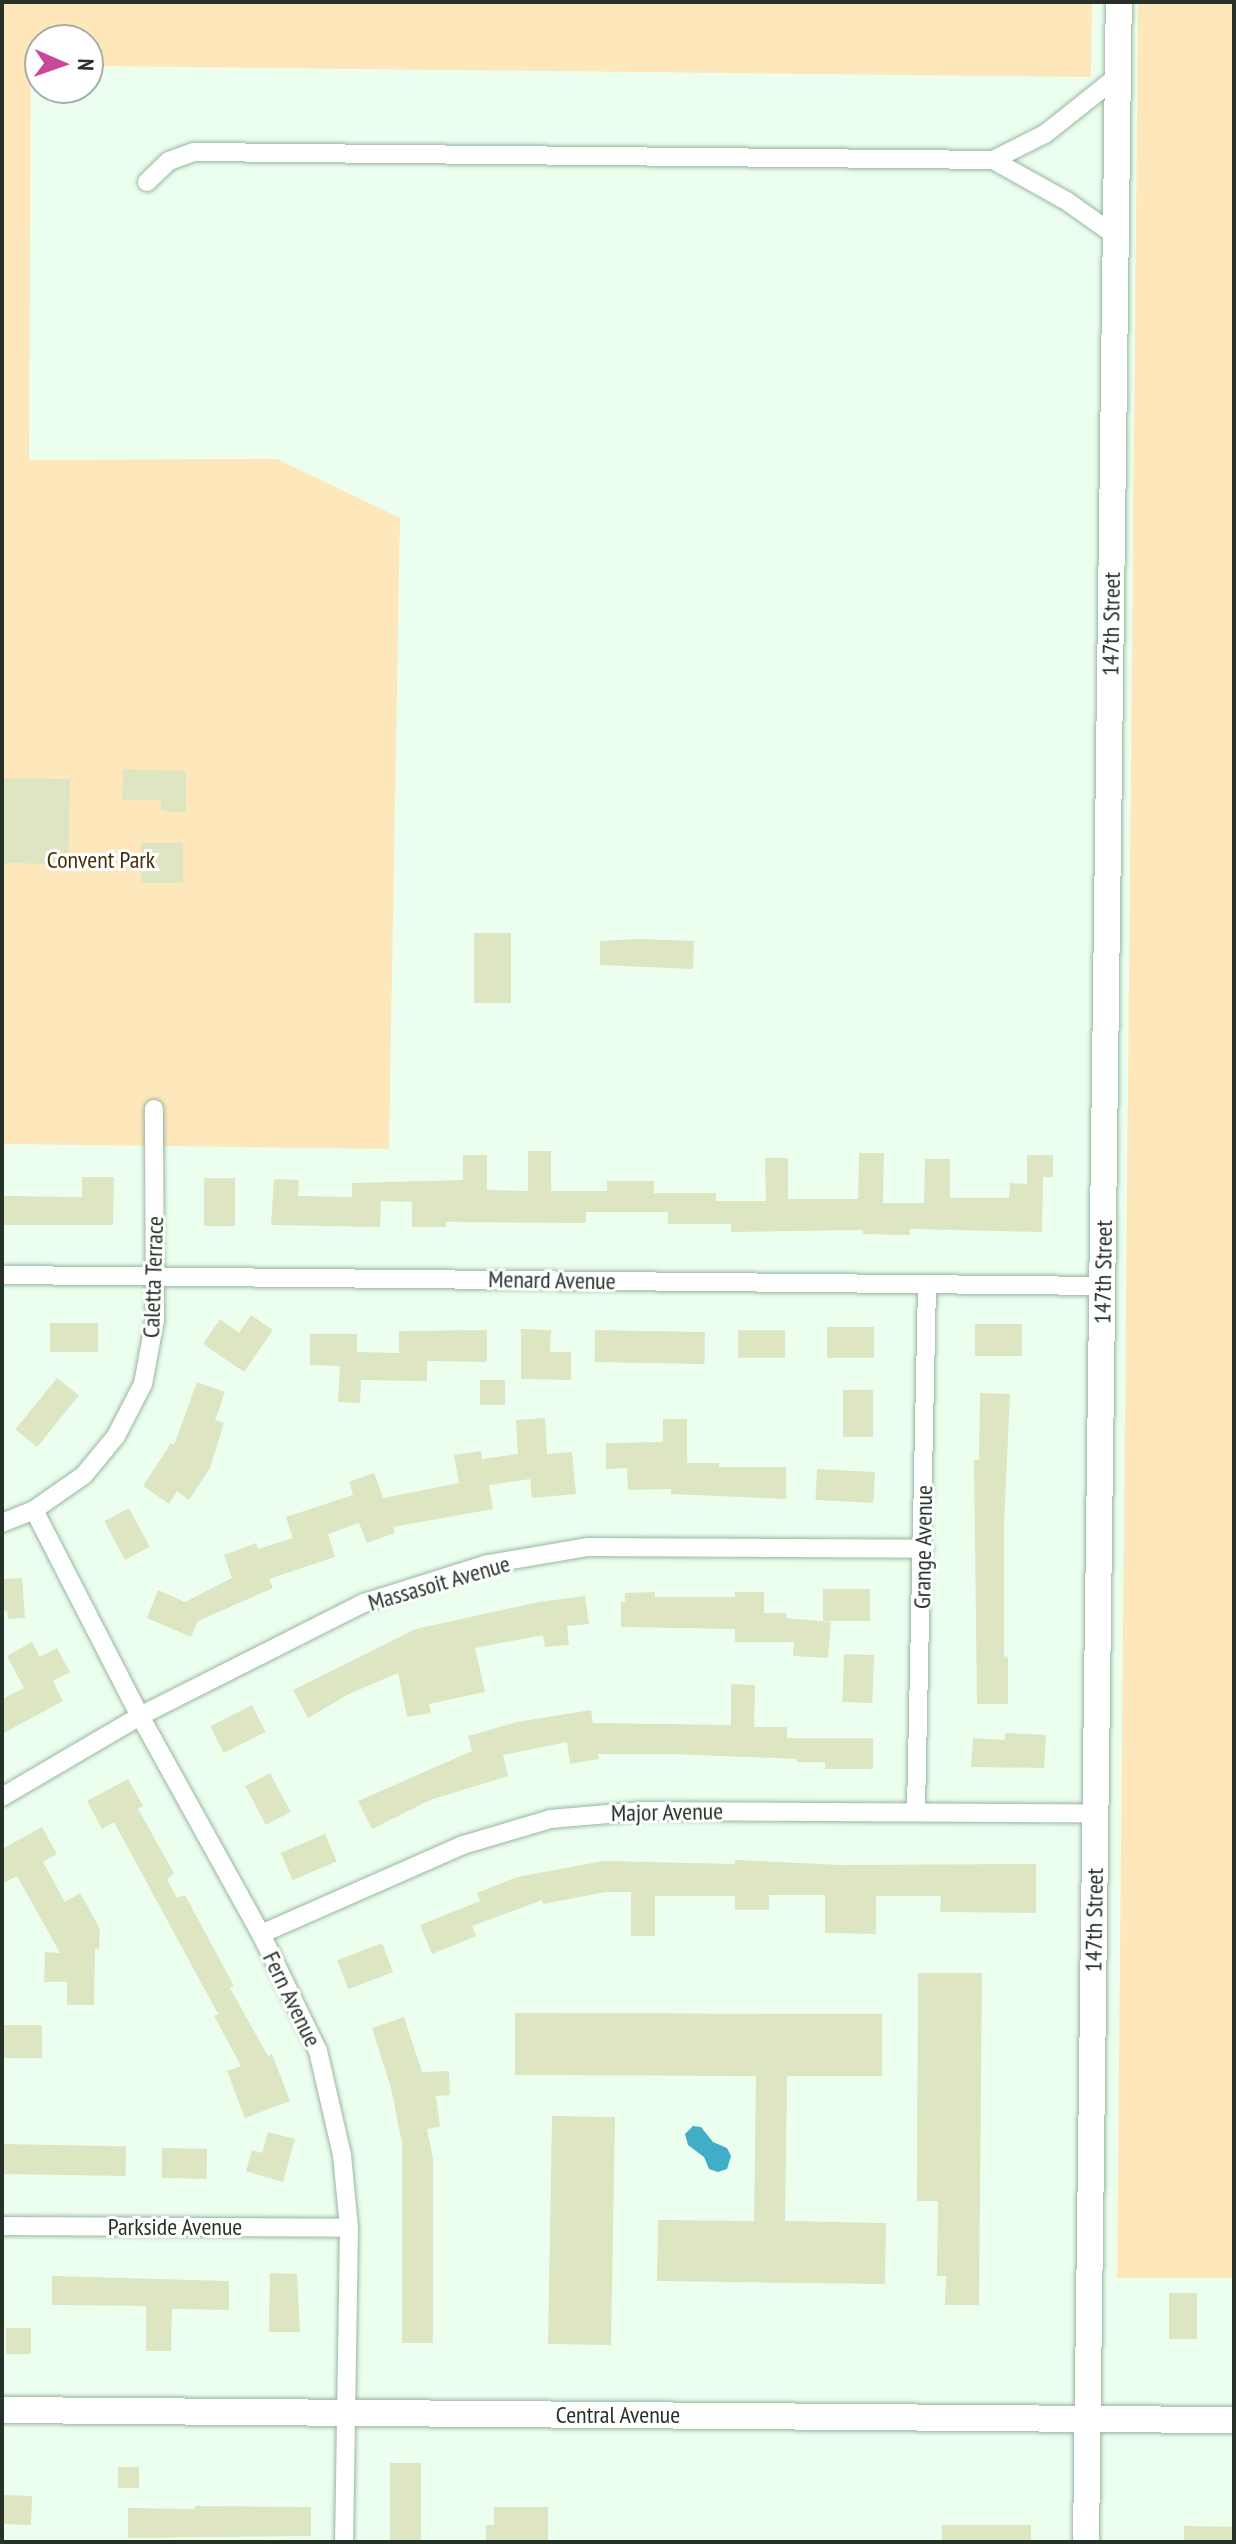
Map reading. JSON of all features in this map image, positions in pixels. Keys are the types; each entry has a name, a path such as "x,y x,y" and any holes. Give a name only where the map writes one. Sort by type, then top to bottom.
{"main road":[{"name":"147th Street","path":"1086,2542 1119,2"},
{"name":"Central Avenue","path":"2,2410 1234,2420"}],"street":[{"path":"147,182 169,161 194,152 993,160 1045,134 1118,76"},
{"path":"993,160 1068,202 1116,236"},
{"name":"Caletta Terrace","path":"2,1523 34,1510 72,1485 98,1460 136,1400 153,1341 156,1276 154,1109"},
{"name":"Menard Avenue","path":"2,1275 1103,1286"},
{"name":"Grange Avenue","path":"916,1810 924,1549 927,1284"},
{"name":"Fern Avenue","path":"34,1510 140,1716 261,1934 318,2051 342,2155 349,2228 344,2542"},
{"name":"Massasoit Avenue","path":"2,1797 140,1716 364,1603 488,1564 589,1547 924,1549"},
{"name":"Major Avenue","path":"261,1934 463,1845 550,1819 629,1811 1095,1813"},
{"name":"Parkside Avenue","path":"2,2226 349,2228"}],"green space":[{"name":"Convent Park","path":"2,2 1092,2 1091,77 104,66 104,24 24,24 24,104 31,104 29,460 277,459 400,518 389,1149 2,1144"},
{"path":"1138,2 1234,2 1234,2278 1117,2278"}],"water":[{"path":"693,2126 701,2127 713,2142 727,2148 731,2156 727,2169 718,2172 709,2169 704,2157 688,2145 685,2134"}],"building":[{"path":"123,769 186,771 186,812 161,811 161,800 122,800"},
{"path":"2,778 70,779 69,864 2,863"},
{"path":"141,843 183,843 183,883 141,883"},
{"path":"474,933 511,933 511,1003 474,1003"},
{"path":"600,941 694,941 693,969 600,965"},
{"path":"528,1151 551,1151 551,1191 607,1191 607,1181 654,1181 654,1193 716,1193 716,1201 766,1201 765,1158 788,1158 788,1199 858,1199 859,1153 884,1153 883,1203 924,1203 925,1159 950,1159 950,1198 1009,1198 1010,1183 1027,1184 1027,1155 1053,1155 1053,1177 1043,1177 1042,1232 910,1229 910,1235 863,1234 863,1230 731,1232 731,1224 668,1224 668,1212 586,1212 586,1223 446,1222 446,1227 412,1227 412,1202 381,1201 380,1227 271,1225 274,1179 299,1180 298,1196 352,1197 352,1183 463,1180 463,1155 487,1155 487,1190 528,1191"},
{"path":"82,1177 114,1177 113,1225 4,1225 4,1196 82,1197"},
{"path":"204,1178 235,1178 235,1226 204,1226"},
{"path":"251,1315 273,1330 244,1372 203,1344 220,1319 239,1333"},
{"path":"50,1323 98,1323 98,1352 50,1352"},
{"path":"975,1324 1022,1324 1022,1356 975,1356"},
{"path":"827,1327 874,1327 874,1358 827,1358"},
{"path":"521,1329 551,1330 550,1352 571,1352 571,1380 521,1379"},
{"path":"487,1330 487,1362 427,1361 427,1381 361,1380 360,1403 338,1402 340,1366 310,1365 310,1334 357,1334 357,1352 399,1353 399,1331"},
{"path":"595,1330 705,1332 704,1364 594,1362"},
{"path":"738,1330 785,1330 785,1358 738,1358"},
{"path":"57,1378 79,1396 37,1447 15,1429"},
{"path":"480,1380 505,1380 505,1405 480,1405"},
{"path":"197,1382 225,1392 215,1420 224,1423 210,1468 189,1500 177,1491 169,1504 143,1486 171,1443 174,1445"},
{"path":"843,1390 873,1390 873,1437 843,1437"},
{"path":"980,1393 1010,1394 1004,1526 1004,1656 1008,1657 1008,1704 977,1704 974,1460 979,1460"},
{"path":"545,1418 547,1454 572,1452 576,1494 532,1498 530,1479 489,1485 493,1509 393,1527 395,1533 367,1543 359,1523 328,1534 335,1557 269,1579 273,1588 198,1621 191,1637 147,1618 158,1590 185,1602 232,1578 224,1555 256,1543 258,1549 293,1538 286,1517 353,1495 349,1482 374,1473 383,1498 459,1483 454,1455 481,1451 482,1459 518,1454 516,1420"},
{"path":"663,1419 687,1419 687,1463 719,1463 719,1467 786,1467 786,1499 671,1494 671,1489 628,1490 627,1468 606,1469 606,1443 663,1442"},
{"path":"817,1469 875,1472 873,1503 815,1500"},
{"path":"129,1508 150,1547 125,1560 104,1521"},
{"path":"22,1578 25,1618 8,1619 7,1611 2,1611 2,1579"},
{"path":"823,1589 870,1589 870,1621 823,1621"},
{"path":"655,1592 655,1597 735,1597 735,1592 764,1592 764,1613 786,1613 786,1618 831,1622 828,1658 793,1656 794,1642 735,1642 735,1629 621,1627 621,1602 625,1602 625,1593"},
{"path":"585,1596 589,1624 567,1626 569,1645 545,1647 543,1635 475,1648 485,1692 429,1704 431,1713 407,1717 398,1673 349,1694 308,1718 293,1690 416,1629 539,1602"},
{"path":"32,1642 40,1657 57,1648 70,1672 53,1681 63,1701 2,1734 2,1699 24,1688 7,1656"},
{"path":"844,1654 874,1655 872,1703 842,1702"},
{"path":"731,1684 755,1685 754,1727 787,1727 787,1738 873,1738 873,1769 825,1769 825,1762 797,1762 797,1759 673,1754 598,1754 599,1759 570,1764 567,1742 503,1755 508,1776 430,1800 372,1829 358,1801 472,1751 468,1736 517,1722 591,1710 593,1723 731,1725"},
{"path":"252,1705 266,1732 224,1753 210,1726"},
{"path":"1005,1733 1046,1735 1044,1768 971,1767 973,1738 1005,1740"},
{"path":"270,1773 291,1812 266,1825 245,1786"},
{"path":"128,1779 143,1806 138,1809 174,1873 167,1879 177,1898 185,1895 234,1986 230,1988 268,2056 272,2054 290,2101 245,2118 227,2071 241,2066 214,2016 218,2014 114,1822 102,1829 87,1801"},
{"path":"42,1827 57,1854 43,1862 65,1902 80,1893 100,1929 99,1949 95,1948 94,2005 67,2005 67,1982 44,1982 45,1952 60,1953 17,1876 2,1884 2,1849"},
{"path":"325,1834 337,1862 293,1880 281,1853"},
{"path":"735,1860 842,1865 1036,1864 1036,1913 940,1912 941,1896 876,1896 876,1934 825,1933 825,1895 769,1895 769,1910 735,1910 735,1896 655,1896 655,1936 631,1936 631,1892 606,1892 543,1904 542,1900 472,1926 476,1936 432,1954 420,1925 480,1901 477,1893 517,1877 603,1861 735,1864"},
{"path":"382,1943 393,1972 348,1989 337,1960"},
{"path":"918,1973 982,1973 979,2305 945,2305 946,2276 937,2276 938,2201 917,2201"},
{"path":"515,2013 882,2014 882,2076 787,2076 785,2221 886,2223 885,2284 657,2281 658,2220 754,2221 756,2076 515,2075"},
{"path":"404,2017 422,2072 449,2071 450,2095 436,2096 440,2127 427,2129 433,2159 433,2343 402,2343 402,2143 391,2088 372,2028"},
{"path":"2,2025 42,2025 42,2058 2,2058"},
{"path":"552,2116 615,2117 611,2345 548,2344"},
{"path":"268,2132 295,2139 283,2182 246,2171 252,2150 262,2153"},
{"path":"4,2144 126,2146 125,2176 3,2174"},
{"path":"162,2148 207,2149 206,2179 161,2178"},
{"path":"270,2273 297,2274 300,2332 269,2332"},
{"path":"52,2276 229,2281 229,2310 172,2309 171,2351 146,2351 146,2306 52,2305"},
{"path":"1169,2293 1197,2293 1197,2339 1169,2339"},
{"path":"6,2328 31,2328 31,2354 6,2354"},
{"path":"390,2463 421,2463 421,2542 390,2542"},
{"path":"118,2467 139,2467 139,2488 118,2488"},
{"path":"2,2495 32,2496 31,2525 2,2524"},
{"path":"195,2506 311,2507 311,2536 128,2538 128,2508 195,2509"},
{"path":"494,2507 548,2507 548,2542 486,2542 486,2525 494,2525"},
{"path":"942,2525 1031,2525 1031,2542 942,2542"},
{"path":"1184,2526 1234,2527 1234,2542 1184,2542"}]}
